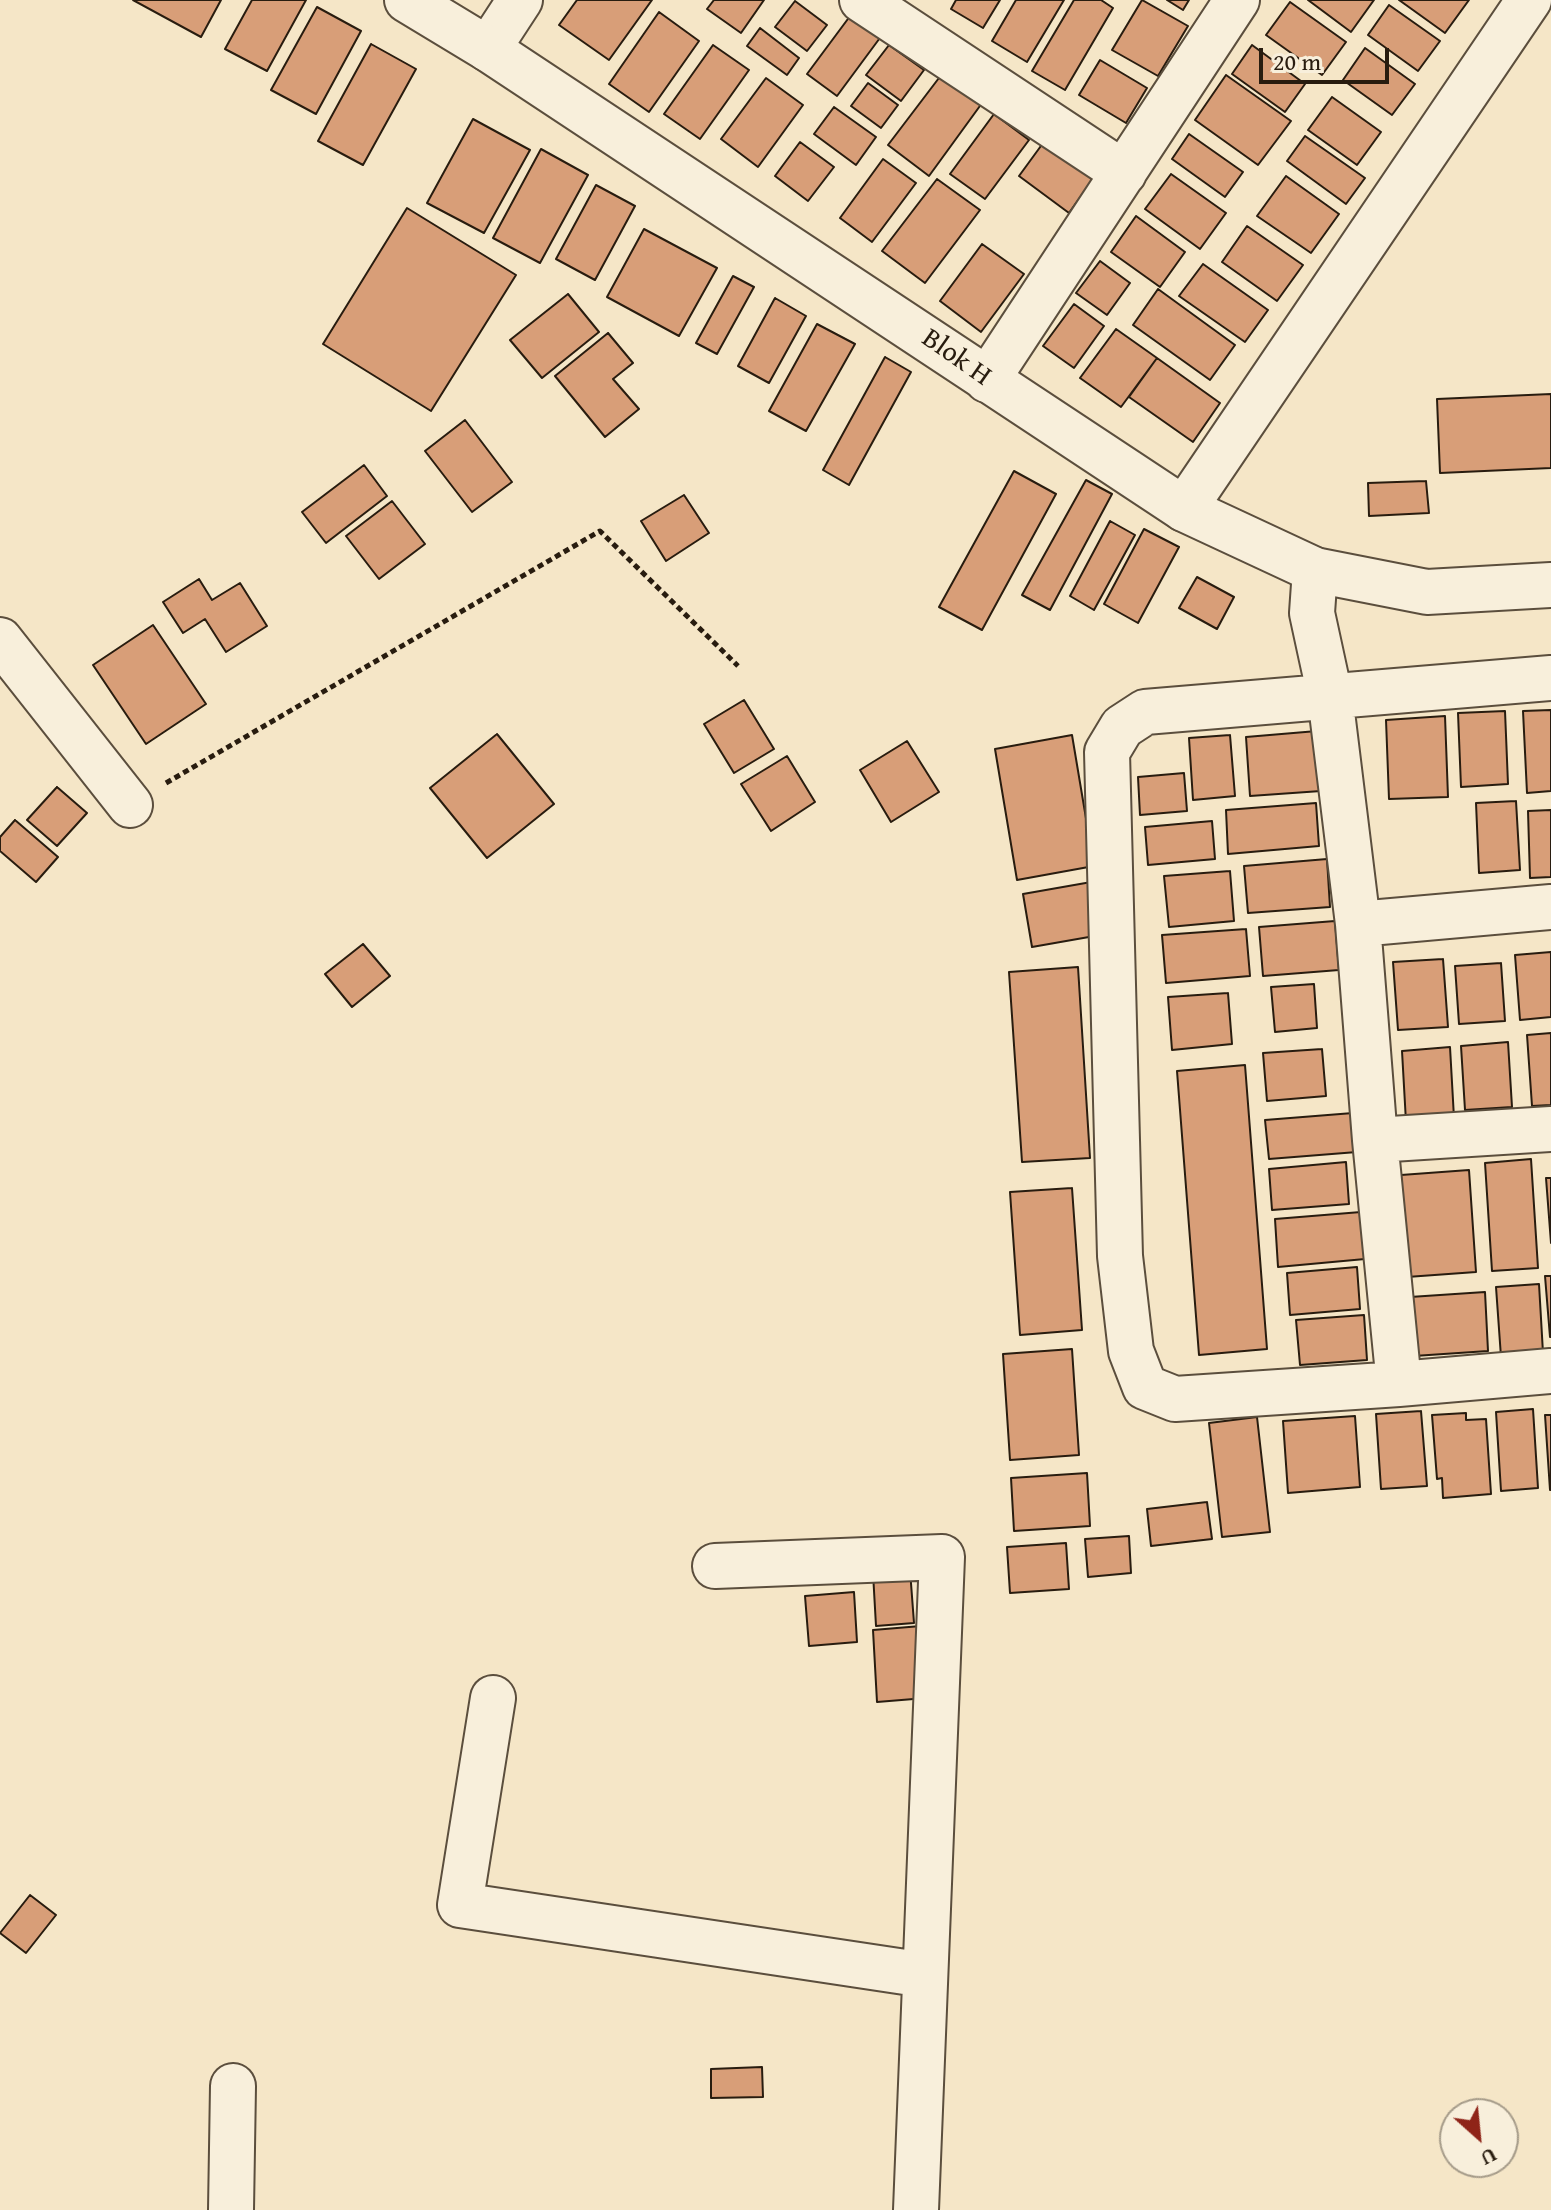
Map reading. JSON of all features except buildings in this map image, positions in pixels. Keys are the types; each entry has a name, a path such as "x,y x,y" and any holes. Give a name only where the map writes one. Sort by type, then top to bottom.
{"street":[{"name":"Blok H","path":"407,0 488,49 1184,509 1315,570 1427,592 1551,585"},
{"path":"488,49 520,0"},
{"path":"862,0 1124,173"},
{"path":"987,380 1237,0"},
{"path":"1184,509 1529,0"},
{"path":"1315,570 1312,613 1330,696 1358,924 1399,1384"},
{"path":"0,640 130,805"},
{"path":"1551,678 1145,712 1122,727 1107,752 1120,1256 1131,1351 1145,1387 1175,1399 1551,1371"},
{"path":"1358,924 1551,907"},
{"path":"1375,1140 1551,1129"},
{"path":"715,1566 942,1557 916,2210"},
{"path":"493,1698 460,1905 925,1975"},
{"path":"231,2210 233,2086"}],"path":[{"path":"130,805 600,531 738,666"}]}
